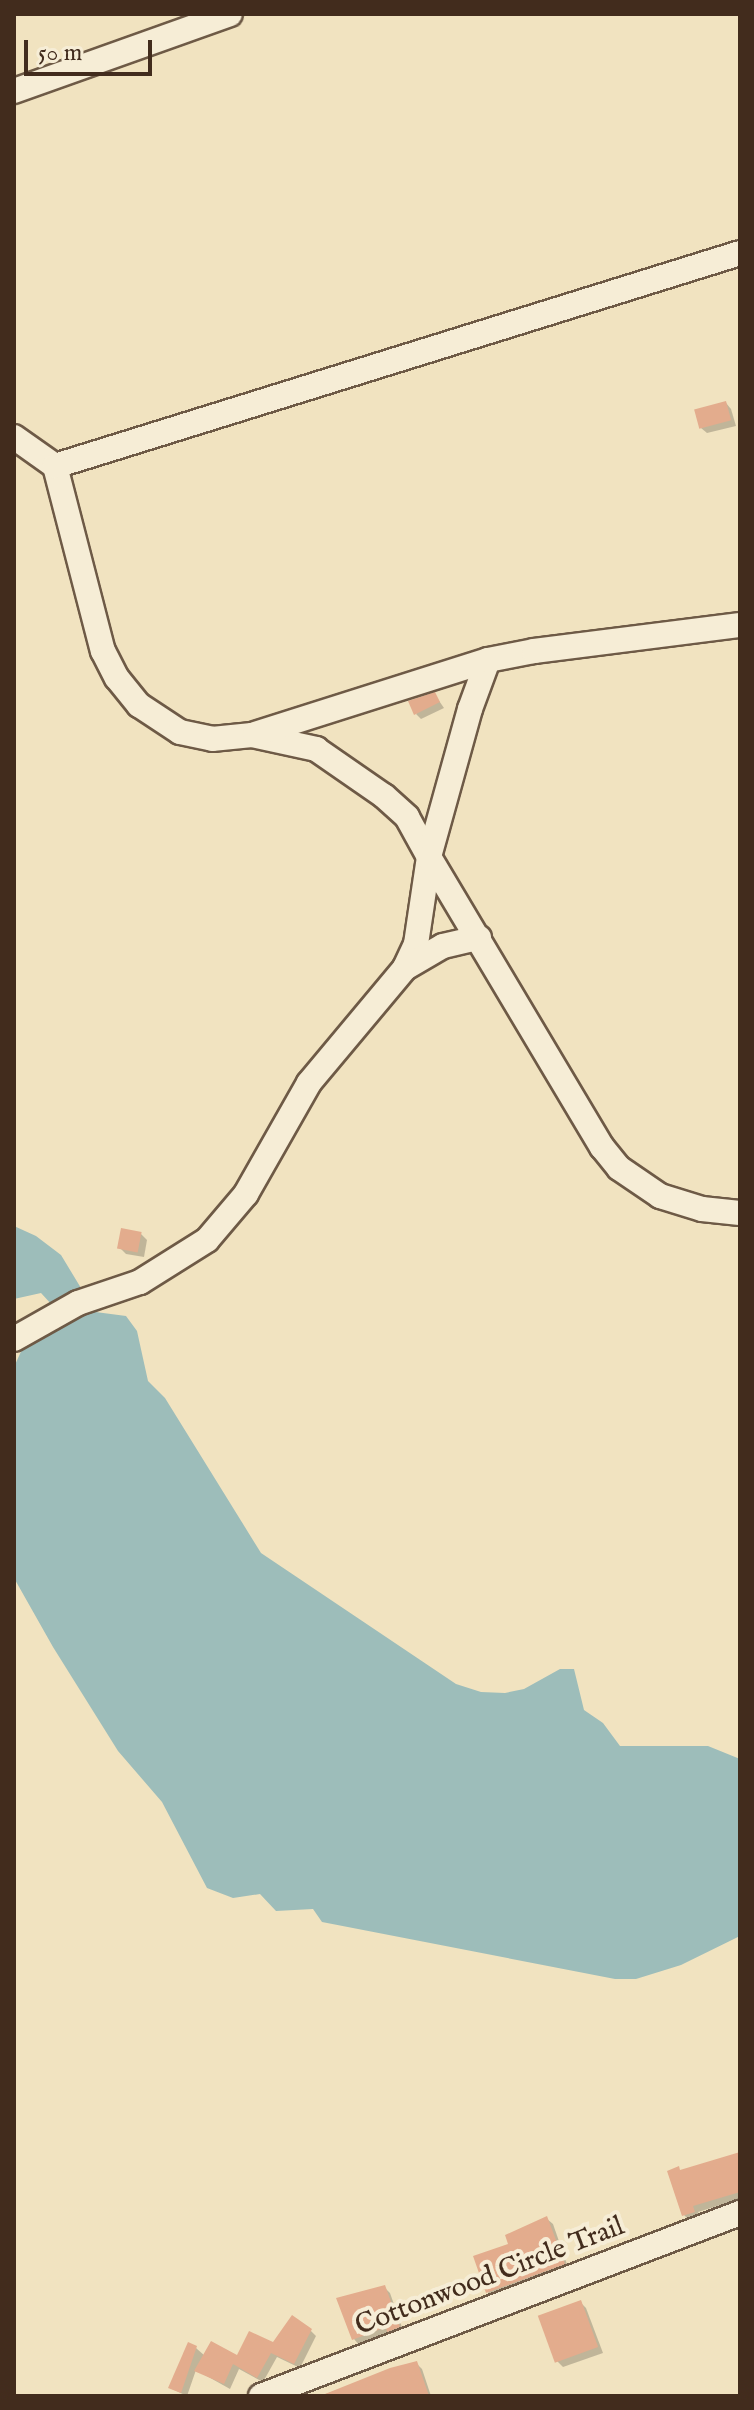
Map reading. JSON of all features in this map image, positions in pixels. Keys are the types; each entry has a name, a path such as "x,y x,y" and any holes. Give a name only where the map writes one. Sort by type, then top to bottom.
{"street":[{"path":"14,91 230,14"},
{"path":"55,466 740,253"},
{"path":"14,437 55,466 94,623 117,678 139,705 180,732 212,739 252,735 488,660 534,651 740,625"},
{"path":"14,1339 78,1303 140,1282 207,1240 246,1194 309,1083 405,968 416,944 429,857 470,709 488,660"},
{"path":"252,735 316,749 384,796 407,817 602,1147 619,1168 660,1196 702,1209 740,1213"},
{"path":"405,968 443,946 479,938"},
{"name":"Cottonwood Circle Trail","path":"261,2396 740,2213"}],"water":[{"path":"14,1226 36,1236 61,1255 84,1293 53,1306 41,1293 14,1299"},
{"path":"88,1311 126,1316 137,1331 148,1381 165,1398 261,1553 456,1684 481,1692 505,1693 524,1689 560,1669 574,1669 584,1710 603,1723 620,1746 708,1746 740,1759 740,1936 681,1965 636,1979 615,1979 322,1922 313,1909 276,1911 260,1894 233,1898 207,1888 162,1802 118,1751 14,1578 14,1367 24,1345"}],"building":[{"path":"726,401 731,420 699,429 694,410"},
{"path":"435,692 440,702 414,715 408,701"},
{"path":"121,1228 142,1232 138,1253 117,1249"},
{"path":"740,2152 740,2192 693,2206 695,2212 682,2216 667,2171"},
{"path":"547,2216 565,2264 486,2293 473,2256 508,2244 505,2235"},
{"path":"385,2285 400,2327 387,2332 386,2327 352,2340 336,2298"},
{"path":"581,2300 598,2347 555,2363 538,2316"},
{"path":"292,2315 312,2329 294,2364 271,2353 257,2378 233,2364 224,2384 194,2371 211,2341 237,2355 249,2331 273,2342"},
{"path":"188,2342 197,2346 181,2393 168,2388"},
{"path":"417,2361 429,2396 320,2396 390,2368"}]}
